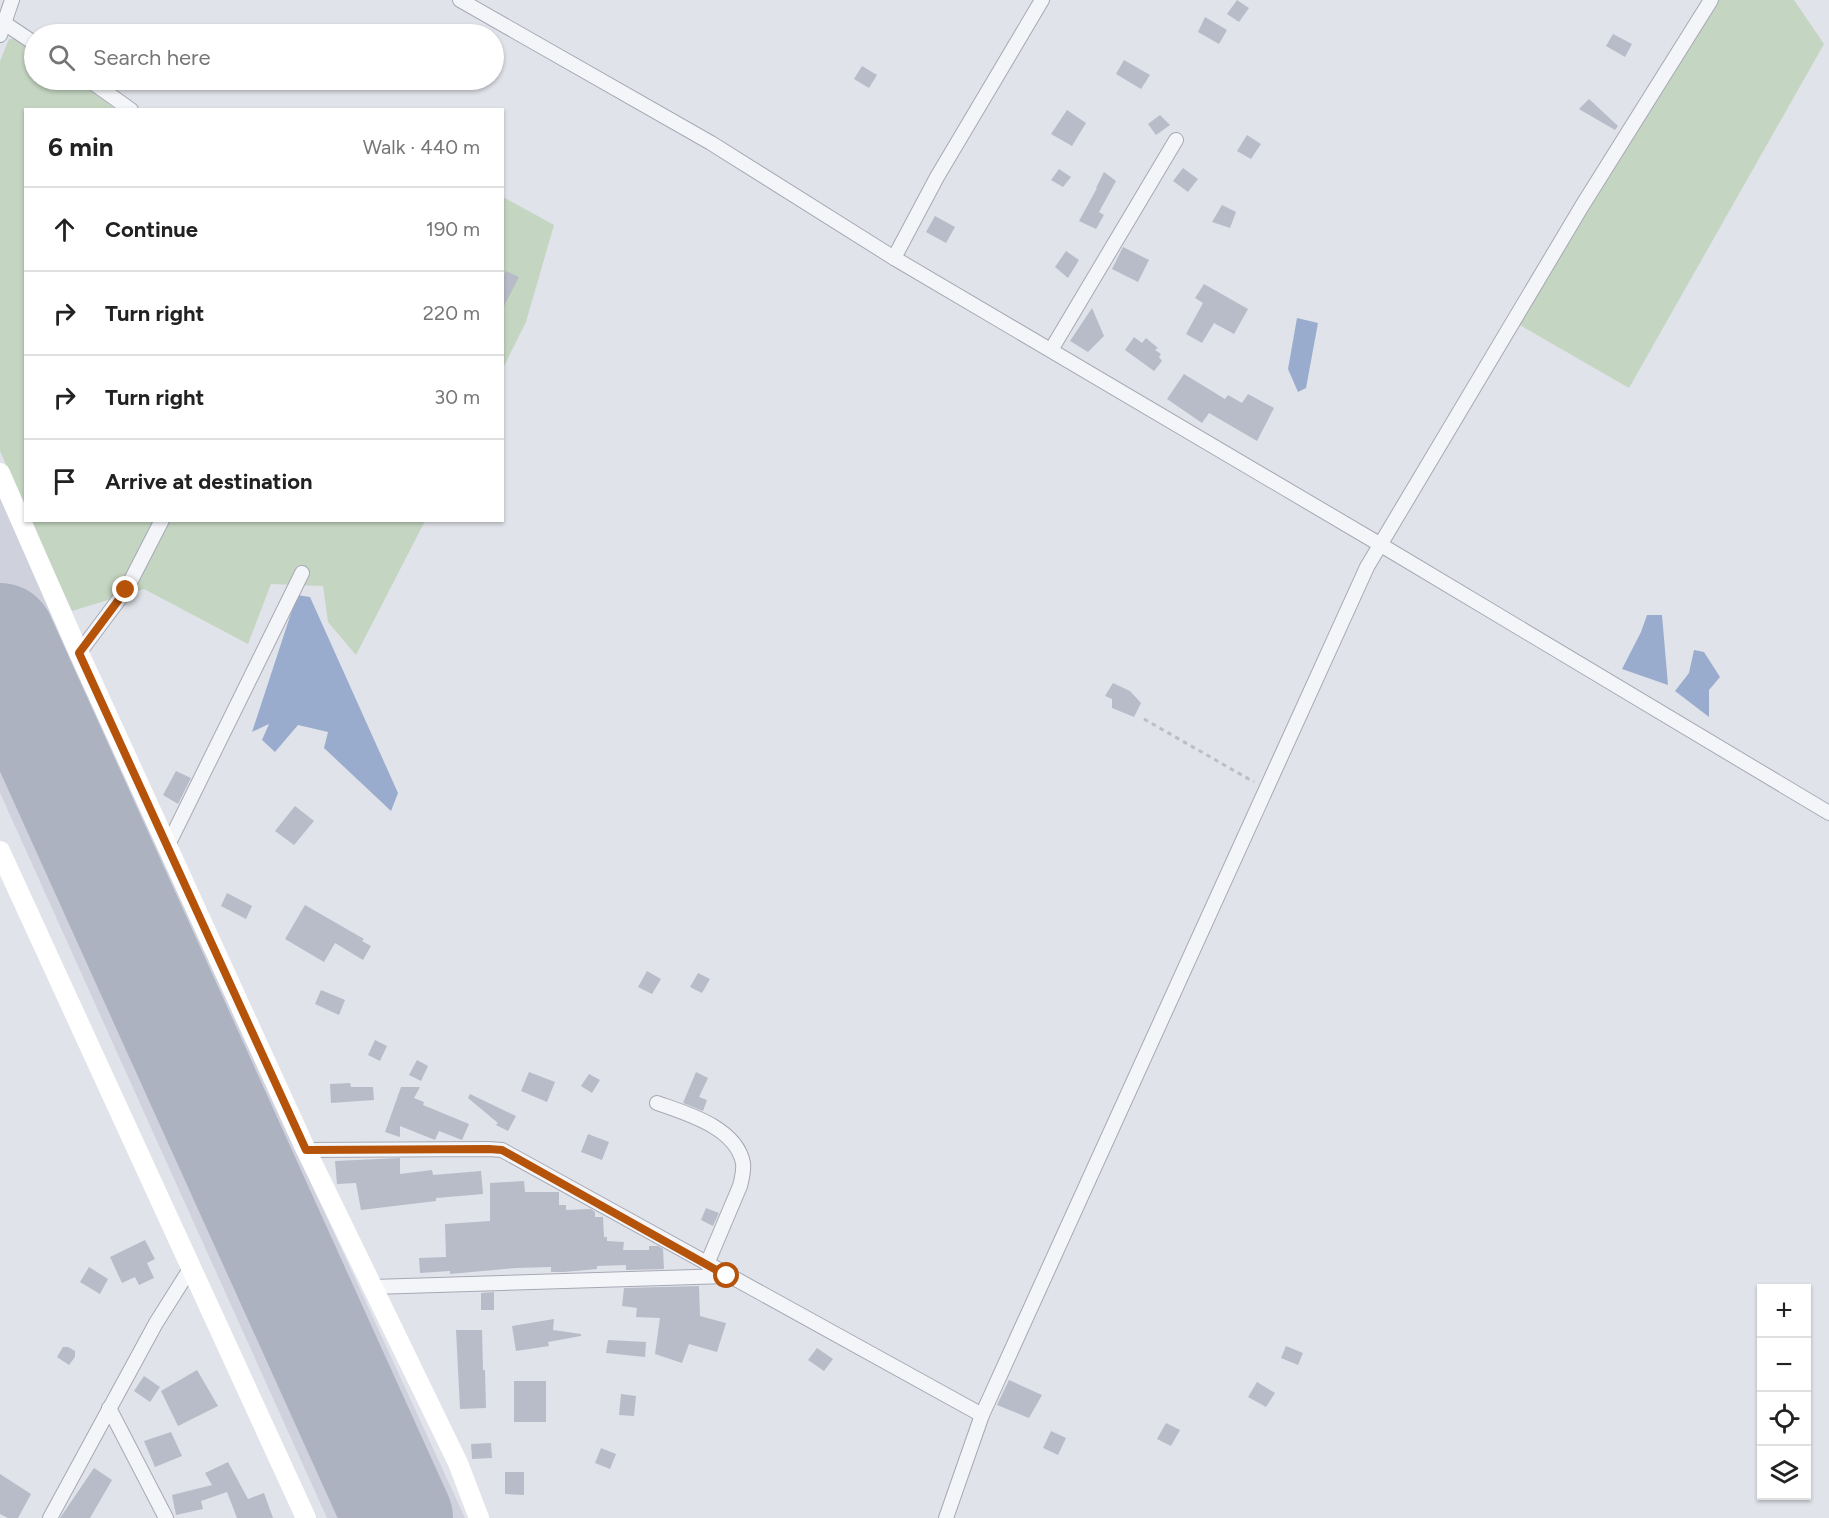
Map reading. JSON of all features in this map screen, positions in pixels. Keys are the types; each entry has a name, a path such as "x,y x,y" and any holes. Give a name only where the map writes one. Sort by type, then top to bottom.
{"street":[{"path":"12,0 2,29 24,39"},
{"path":"460,0 502,24"},
{"path":"894,258 937,177 1042,0"},
{"path":"946,1518 982,1415 1367,567 1582,206 1711,0"},
{"path":"504,25 711,143 894,258 1829,813"},
{"path":"103,90 128,108"},
{"path":"1051,350 1176,141"},
{"path":"0,473 167,847 306,1150 458,1463 479,1518"},
{"path":"79,653 126,590 161,522"},
{"path":"167,847 302,573"},
{"path":"0,851 306,1518"},
{"path":"657,1103 711,1124 731,1142 742,1159 743,1173 740,1186 707,1264"},
{"path":"306,1150 502,1150 982,1415"},
{"path":"50,1518 156,1323 190,1269"},
{"path":"372,1287 727,1276"},
{"path":"109,1408 166,1518"}],"path":[{"path":"1144,719 1266,789"}],"shaded area":[{"path":"0,487 318,1198 465,1518 327,1518 0,793"}],"green space":[{"path":"1714,0 1794,0 1824,44 1629,388 1518,324"},
{"path":"9,39 23,39 24,90 89,90 114,108 24,108 24,506 0,451 0,61"},
{"path":"504,198 554,225 526,322 504,366"},
{"path":"31,522 424,522 356,655 328,622 323,586 271,584 248,644 144,589 72,611"}],"water":[{"path":"1297,318 1318,323 1306,388 1298,392 1288,369"},
{"path":"297,595 310,597 398,793 391,811 324,748 328,732 298,725 275,752 262,740 269,724 252,732"},
{"path":"1647,615 1662,615 1668,685 1622,669"},
{"path":"1694,650 1704,652 1720,677 1709,690 1709,717 1675,691 1689,673"}],"building":[{"path":"1237,0 1249,8 1239,22 1227,14"},
{"path":"1205,17 1227,30 1219,44 1198,32"},
{"path":"1613,34 1632,44 1625,57 1606,46"},
{"path":"1124,60 1150,75 1141,89 1116,74"},
{"path":"862,66 877,75 869,88 854,79"},
{"path":"1589,99 1618,126 1615,130 1579,109"},
{"path":"1067,110 1086,123 1072,146 1051,134"},
{"path":"1160,115 1170,125 1156,135 1148,124"},
{"path":"1247,135 1261,144 1251,159 1237,151"},
{"path":"1183,168 1198,179 1188,192 1173,181"},
{"path":"1059,169 1071,177 1063,187 1051,180"},
{"path":"1104,172 1116,181 1099,212 1104,215 1096,229 1079,221"},
{"path":"1222,205 1236,212 1230,228 1212,222"},
{"path":"935,216 955,227 946,243 926,232"},
{"path":"1123,247 1149,260 1138,282 1112,269"},
{"path":"1066,251 1079,260 1068,278 1055,267"},
{"path":"506,271 519,277 504,306"},
{"path":"1204,284 1248,309 1234,334 1214,323 1202,343 1186,334 1203,303 1195,298"},
{"path":"1092,308 1104,336 1088,352 1070,341"},
{"path":"1134,337 1142,343 1146,338 1158,348 1155,350 1161,354 1159,357 1162,361 1154,371 1125,350"},
{"path":"1184,374 1225,399 1228,395 1242,403 1248,394 1274,408 1257,441 1209,413 1202,423 1167,399"},
{"path":"1113,683 1130,691 1141,703 1134,717 1112,708 1112,699 1105,696"},
{"path":"176,771 191,778 178,804 163,795"},
{"path":"295,806 314,821 294,845 275,831"},
{"path":"227,893 252,906 246,919 221,906"},
{"path":"305,905 364,939 362,941 371,946 363,960 335,943 324,962 285,939"},
{"path":"647,971 661,979 652,994 638,987"},
{"path":"698,973 710,979 702,993 690,987"},
{"path":"321,990 345,1000 339,1015 315,1004"},
{"path":"375,1040 387,1046 380,1061 368,1055"},
{"path":"417,1060 428,1066 421,1081 409,1075"},
{"path":"529,1072 555,1082 547,1102 521,1091"},
{"path":"696,1072 708,1078 699,1097 707,1100 703,1111 683,1103"},
{"path":"589,1074 600,1080 592,1093 581,1086"},
{"path":"350,1083 351,1087 373,1087 374,1100 331,1103 330,1084"},
{"path":"401,1087 420,1087 414,1098 424,1102 423,1105 469,1124 462,1140 439,1131 435,1140 400,1126 400,1137 385,1132"},
{"path":"470,1094 516,1116 508,1131 496,1125 498,1123 468,1098"},
{"path":"588,1134 609,1142 602,1160 581,1152"},
{"path":"400,1158 400,1174 432,1170 433,1175 481,1171 483,1194 436,1198 436,1201 361,1210 356,1183 337,1184 335,1161"},
{"path":"524,1181 525,1192 559,1192 559,1205 566,1205 566,1210 591,1209 595,1212 595,1217 603,1217 604,1237 607,1237 607,1241 624,1242 623,1250 649,1250 649,1246 658,1246 663,1249 664,1269 626,1270 626,1265 597,1266 597,1269 564,1272 551,1272 551,1267 450,1274 450,1271 420,1273 419,1258 446,1257 445,1224 490,1221 490,1183"},
{"path":"706,1208 719,1213 713,1226 701,1220"},
{"path":"145,1240 155,1259 147,1263 154,1278 139,1285 135,1277 122,1283 110,1257"},
{"path":"89,1267 108,1279 100,1294 80,1282"},
{"path":"699,1286 700,1316 726,1323 717,1352 689,1344 682,1363 655,1354 660,1318 636,1317 637,1308 622,1306 624,1288"},
{"path":"494,1292 494,1310 481,1310 481,1293"},
{"path":"554,1319 553,1330 581,1334 581,1336 548,1342 549,1346 516,1351 512,1326"},
{"path":"456,1330 482,1330 486,1408 460,1409"},
{"path":"608,1340 646,1342 645,1357 606,1353"},
{"path":"1286,1346 1303,1353 1298,1365 1281,1358"},
{"path":"63,1347 75,1351 75,1357 69,1365 57,1357"},
{"path":"817,1348 833,1359 824,1371 808,1360"},
{"path":"197,1370 218,1406 178,1426 161,1391"},
{"path":"144,1376 160,1387 150,1402 134,1391"},
{"path":"1009,1380 1042,1395 1029,1418 997,1405"},
{"path":"514,1381 546,1381 546,1422 514,1422"},
{"path":"1257,1382 1275,1393 1266,1407 1248,1397"},
{"path":"621,1394 636,1396 634,1416 619,1415"},
{"path":"1166,1423 1180,1430 1171,1446 1157,1439"},
{"path":"1051,1431 1066,1438 1058,1455 1043,1448"},
{"path":"171,1432 182,1456 155,1467 144,1441"},
{"path":"491,1443 492,1458 472,1459 471,1444"},
{"path":"601,1448 616,1454 610,1469 595,1463"},
{"path":"228,1462 248,1499 264,1493 273,1518 237,1518 227,1492 201,1501 203,1509 176,1515 172,1495 212,1485 205,1473"},
{"path":"94,1468 112,1480 90,1518 60,1518"},
{"path":"505,1472 524,1472 524,1495 505,1494"},
{"path":"0,1474 31,1494 18,1518 8,1518 0,1514"}],"runway":[{"path":"0,638 398,1518"}],"route":[{"path":"126,590 79,653 306,1150 502,1150 727,1276"}]}
